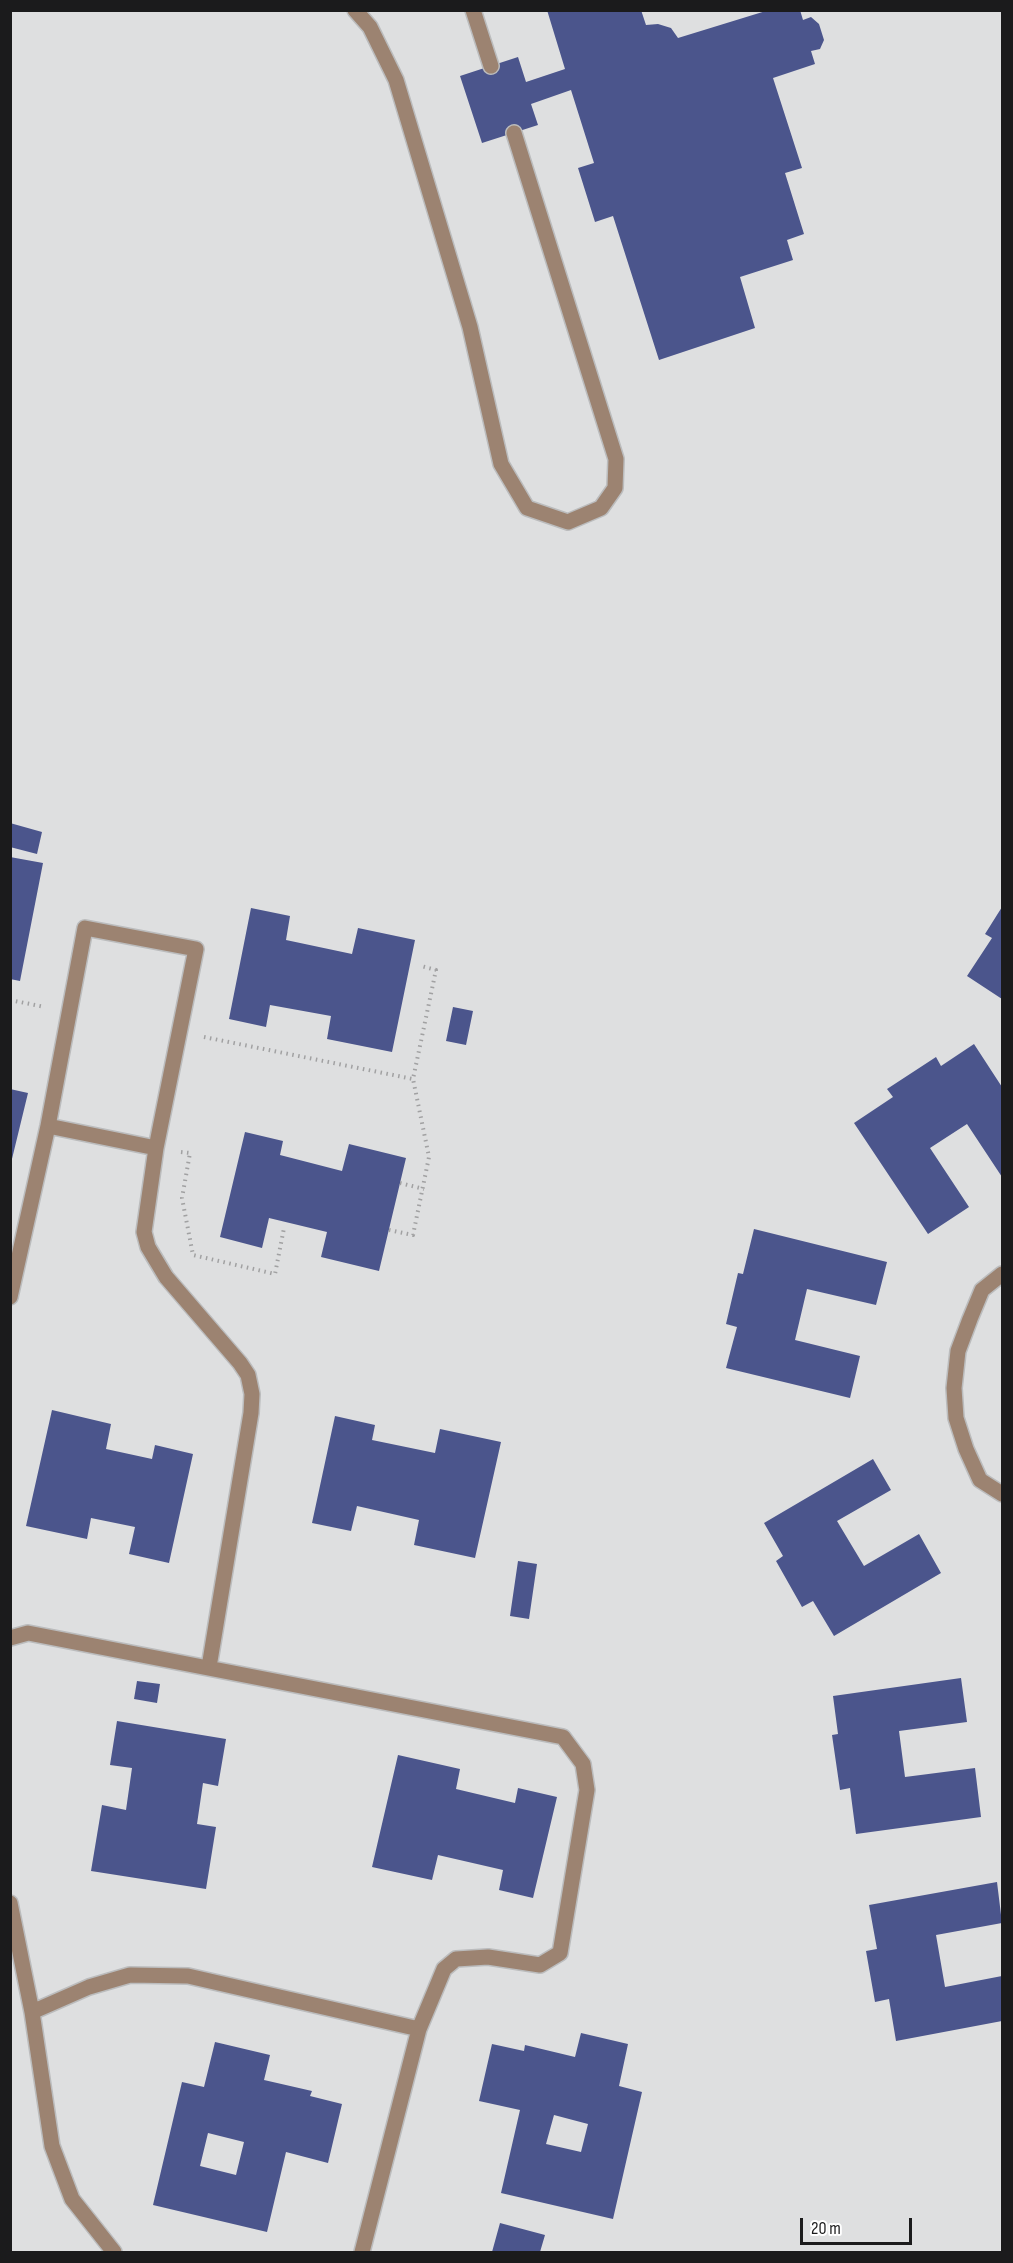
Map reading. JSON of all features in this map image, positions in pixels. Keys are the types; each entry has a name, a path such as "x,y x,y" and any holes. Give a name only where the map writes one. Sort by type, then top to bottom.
{"lane":[{"path":"355,10 370,27 396,80 470,327 501,464 527,508 568,522 601,508 615,488 616,459 514,133"},
{"path":"473,10 491,66"},
{"path":"10,1296 48,1126 85,928 196,950 156,1148 144,1232 148,1247 166,1277 240,1362 248,1375 252,1394 209,1667"},
{"path":"48,1126 156,1148"},
{"path":"1002,1274 982,1290 958,1351 954,1388 956,1418 966,1449 981,1480 1002,1494"},
{"path":"10,1638 28,1633 564,1737 583,1764 587,1790 560,1953 540,1965 488,1956 456,1959 444,1969 419,2029 362,2253"},
{"path":"10,1903 32,2012 52,2146 72,2199 114,2253"},
{"path":"32,2012 89,1987 130,1975 188,1976 419,2029"}],"path":[{"path":"389,1230 413,1235 429,1157 413,1079 436,970 421,966"},
{"path":"10,1000 69,1012"},
{"path":"180,1032 413,1079"},
{"path":"156,1148 190,1153 183,1198 193,1256 274,1274 284,1228"},
{"path":"400,1184 424,1189"}],"building":[{"path":"547,10 641,10 646,25 658,24 671,28 678,38 769,10 800,10 803,20 811,17 819,24 824,40 820,49 811,51 815,64 773,78 802,168 785,173 804,234 787,240 793,260 740,277 755,328 659,360 613,216 595,222 578,168 594,163 571,90 531,104 538,125 482,143 460,76 518,57 526,82 565,69"},
{"path":"10,823 42,832 37,854 10,847"},
{"path":"10,857 43,863 20,981 10,979"},
{"path":"1002,907 1002,999 967,976 992,938 985,934"},
{"path":"251,908 290,916 286,940 352,954 358,928 415,940 392,1052 327,1039 331,1016 270,1005 266,1027 229,1019"},
{"path":"453,1007 473,1011 466,1045 446,1041"},
{"path":"974,1044 1002,1087 1002,1177 967,1124 930,1148 969,1207 928,1234 854,1123 893,1097 887,1089 936,1057 941,1066"},
{"path":"10,1089 28,1093 11,1163 10,1163"},
{"path":"245,1132 283,1141 280,1155 342,1171 349,1144 406,1158 379,1271 321,1257 327,1232 269,1218 262,1248 220,1237"},
{"path":"754,1229 887,1262 876,1305 807,1289 795,1340 860,1356 850,1398 726,1368 737,1327 726,1324 738,1273 743,1274"},
{"path":"52,1410 111,1424 106,1449 152,1459 155,1445 193,1454 169,1563 129,1554 135,1527 91,1518 87,1539 26,1526"},
{"path":"335,1416 375,1425 372,1440 435,1453 440,1429 501,1442 475,1558 414,1545 419,1520 357,1506 351,1531 312,1523"},
{"path":"873,1459 891,1490 837,1521 864,1566 919,1534 941,1573 834,1636 813,1601 802,1607 776,1561 783,1556 764,1523"},
{"path":"518,1561 537,1564 529,1619 510,1616"},
{"path":"961,1678 967,1722 899,1731 905,1777 975,1768 981,1817 856,1834 850,1788 840,1790 832,1735 838,1734 833,1696"},
{"path":"137,1681 160,1684 157,1703 134,1699"},
{"path":"117,1721 226,1739 218,1786 203,1783 197,1824 216,1827 206,1889 91,1871 102,1805 126,1810 132,1768 110,1765"},
{"path":"398,1755 460,1769 456,1789 515,1803 518,1788 557,1797 533,1898 499,1890 503,1870 438,1855 432,1880 372,1867"},
{"path":"997,1882 1002,1923 936,1935 945,1987 1002,1976 1002,2021 896,2041 889,1999 875,2002 866,1951 877,1949 869,1905"},
{"path":"581,2033 628,2044 619,2086 642,2092 613,2219 501,2193 520,2110 479,2101 492,2044 524,2051 525,2045 575,2057","holes":["554,2115 588,2124 581,2152 546,2144"]},
{"path":"215,2042 270,2055 264,2080 312,2091 310,2096 342,2104 328,2163 286,2152 267,2232 153,2205 182,2082 204,2087","holes":["208,2133 244,2142 236,2175 200,2166"]},
{"path":"500,2223 545,2235 540,2252 492,2252"}]}
